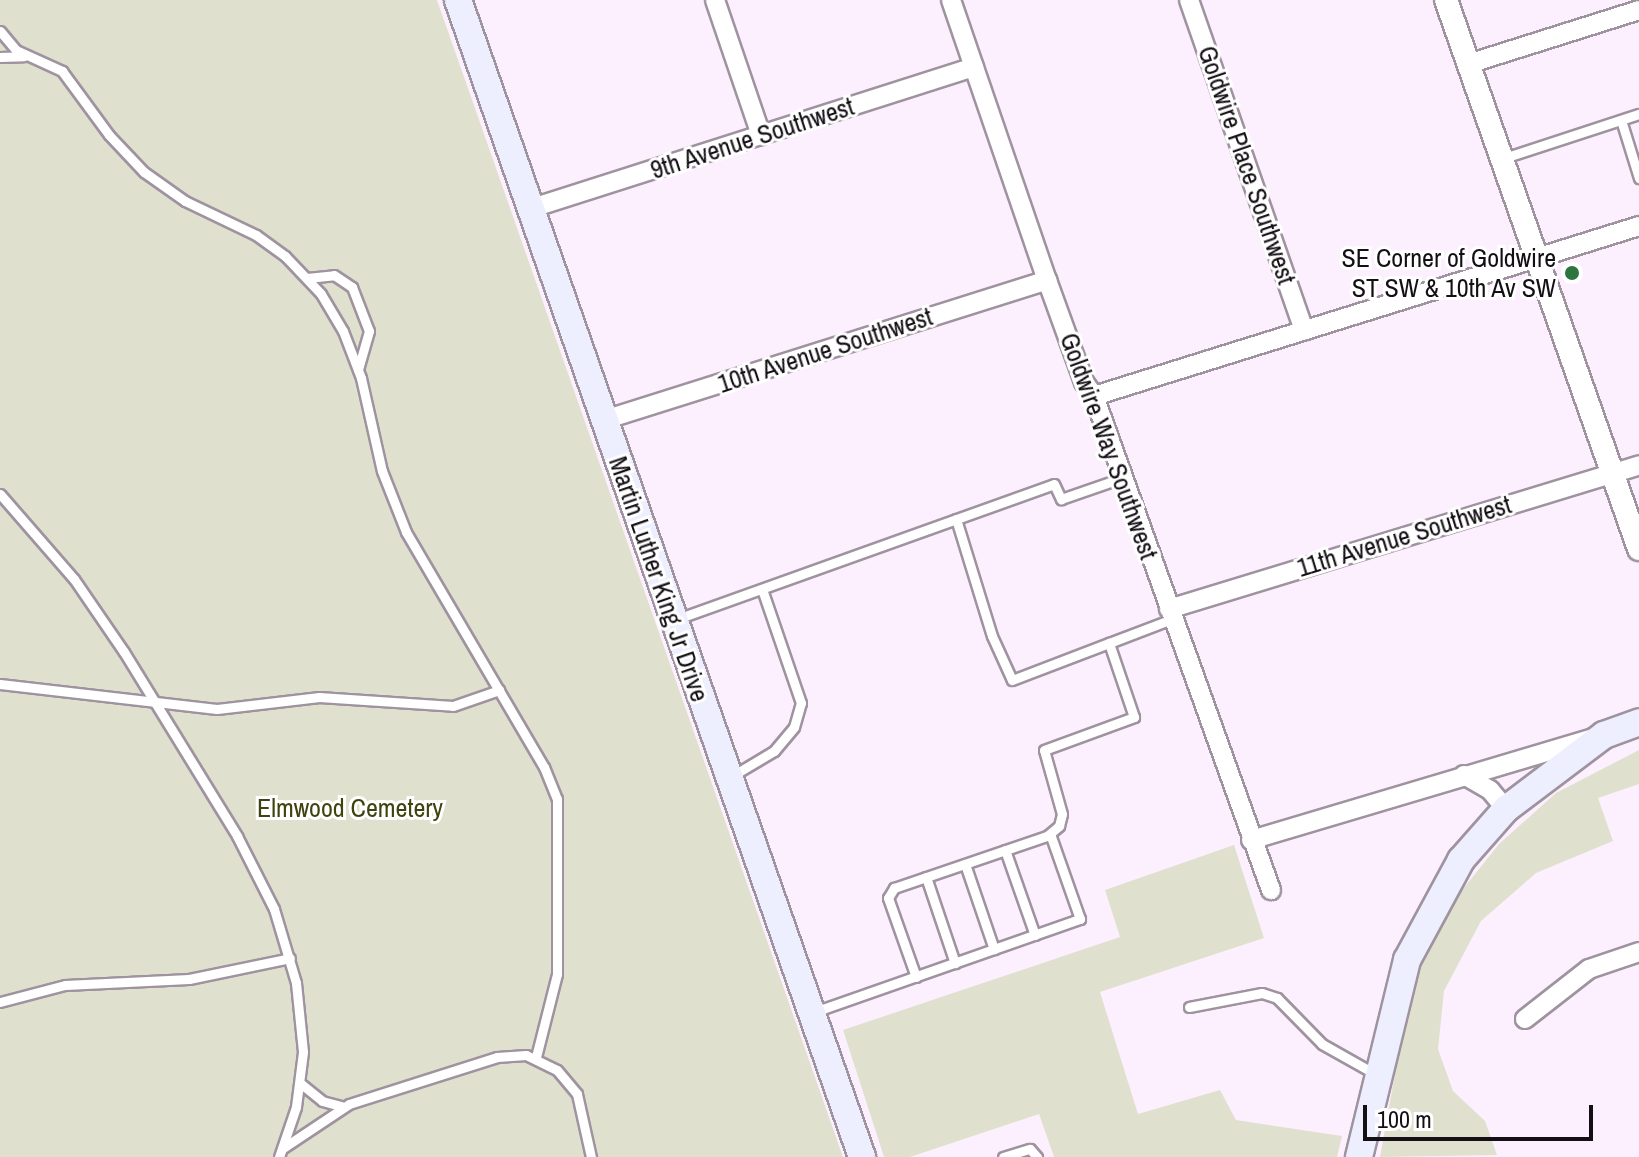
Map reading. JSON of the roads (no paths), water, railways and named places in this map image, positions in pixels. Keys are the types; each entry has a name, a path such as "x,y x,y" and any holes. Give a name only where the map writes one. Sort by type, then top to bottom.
{"main road":[{"name":"Martin Luther King Jr Drive","path":"458,0 862,1157"},
{"path":"1359,1157 1407,960 1461,860 1506,809 1604,735 1639,722"}],"street":[{"path":"715,0 761,135"},
{"name":"Goldwire Way Southwest","path":"951,0 1047,280 1084,382 1094,396 1271,890"},
{"name":"Goldwire Place Southwest","path":"1189,0 1304,331"},
{"path":"1446,0 1639,549"},
{"path":"1468,64 1639,8 1637,0"},
{"name":"9th Avenue Southwest","path":"529,209 974,67"},
{"path":"1094,396 1639,226"},
{"name":"10th Avenue Southwest","path":"604,420 1047,280"},
{"name":"11th Avenue Southwest","path":"1170,614 1639,465"},
{"path":"1251,840 1604,735"},
{"path":"1464,775 1490,790 1506,809"},
{"path":"1525,1019 1589,969 1639,952"}],"lane":[{"path":"0,31 16,50 62,71 109,135 144,172 185,201 269,243 307,278 339,323 358,369 382,471 401,522 544,767 559,812 557,974 536,1057"},
{"path":"0,57 29,56"},
{"path":"1504,158 1639,114"},
{"path":"1621,120 1639,178"},
{"path":"307,278 334,275 352,287 369,331 366,354 358,369"},
{"path":"674,620 1054,484 1061,499 1122,478"},
{"path":"0,494 74,579 155,702 251,860 290,958 301,1006 300,1083 280,1153"},
{"path":"956,519 992,636 1012,680 1109,643 1170,614"},
{"path":"729,778 774,751 794,727 801,703 762,589"},
{"path":"916,977 888,898 894,888 1050,834 1062,814 1044,750 1134,717 1109,643"},
{"path":"0,684 217,709 355,697 453,706 499,690"},
{"path":"811,1013 1080,919 1050,834"},
{"path":"1005,850 1035,935"},
{"path":"965,864 994,949"},
{"path":"926,877 955,963"},
{"path":"0,1002 65,985 189,979 290,958"},
{"path":"1189,1007 1262,993 1277,998 1322,1044 1377,1075"},
{"path":"280,1153 345,1106 497,1057 536,1057 557,1070 577,1094 591,1157"},
{"path":"300,1083 322,1101 345,1106"},
{"path":"1003,1157 1030,1149 1037,1157"}],"place":[{"name":"SE Corner of Goldwire ST SW & 10th Av SW","path":"1572,273"}],"park label":[{"name":"Elmwood Cemetery","path":"350,808"}]}
